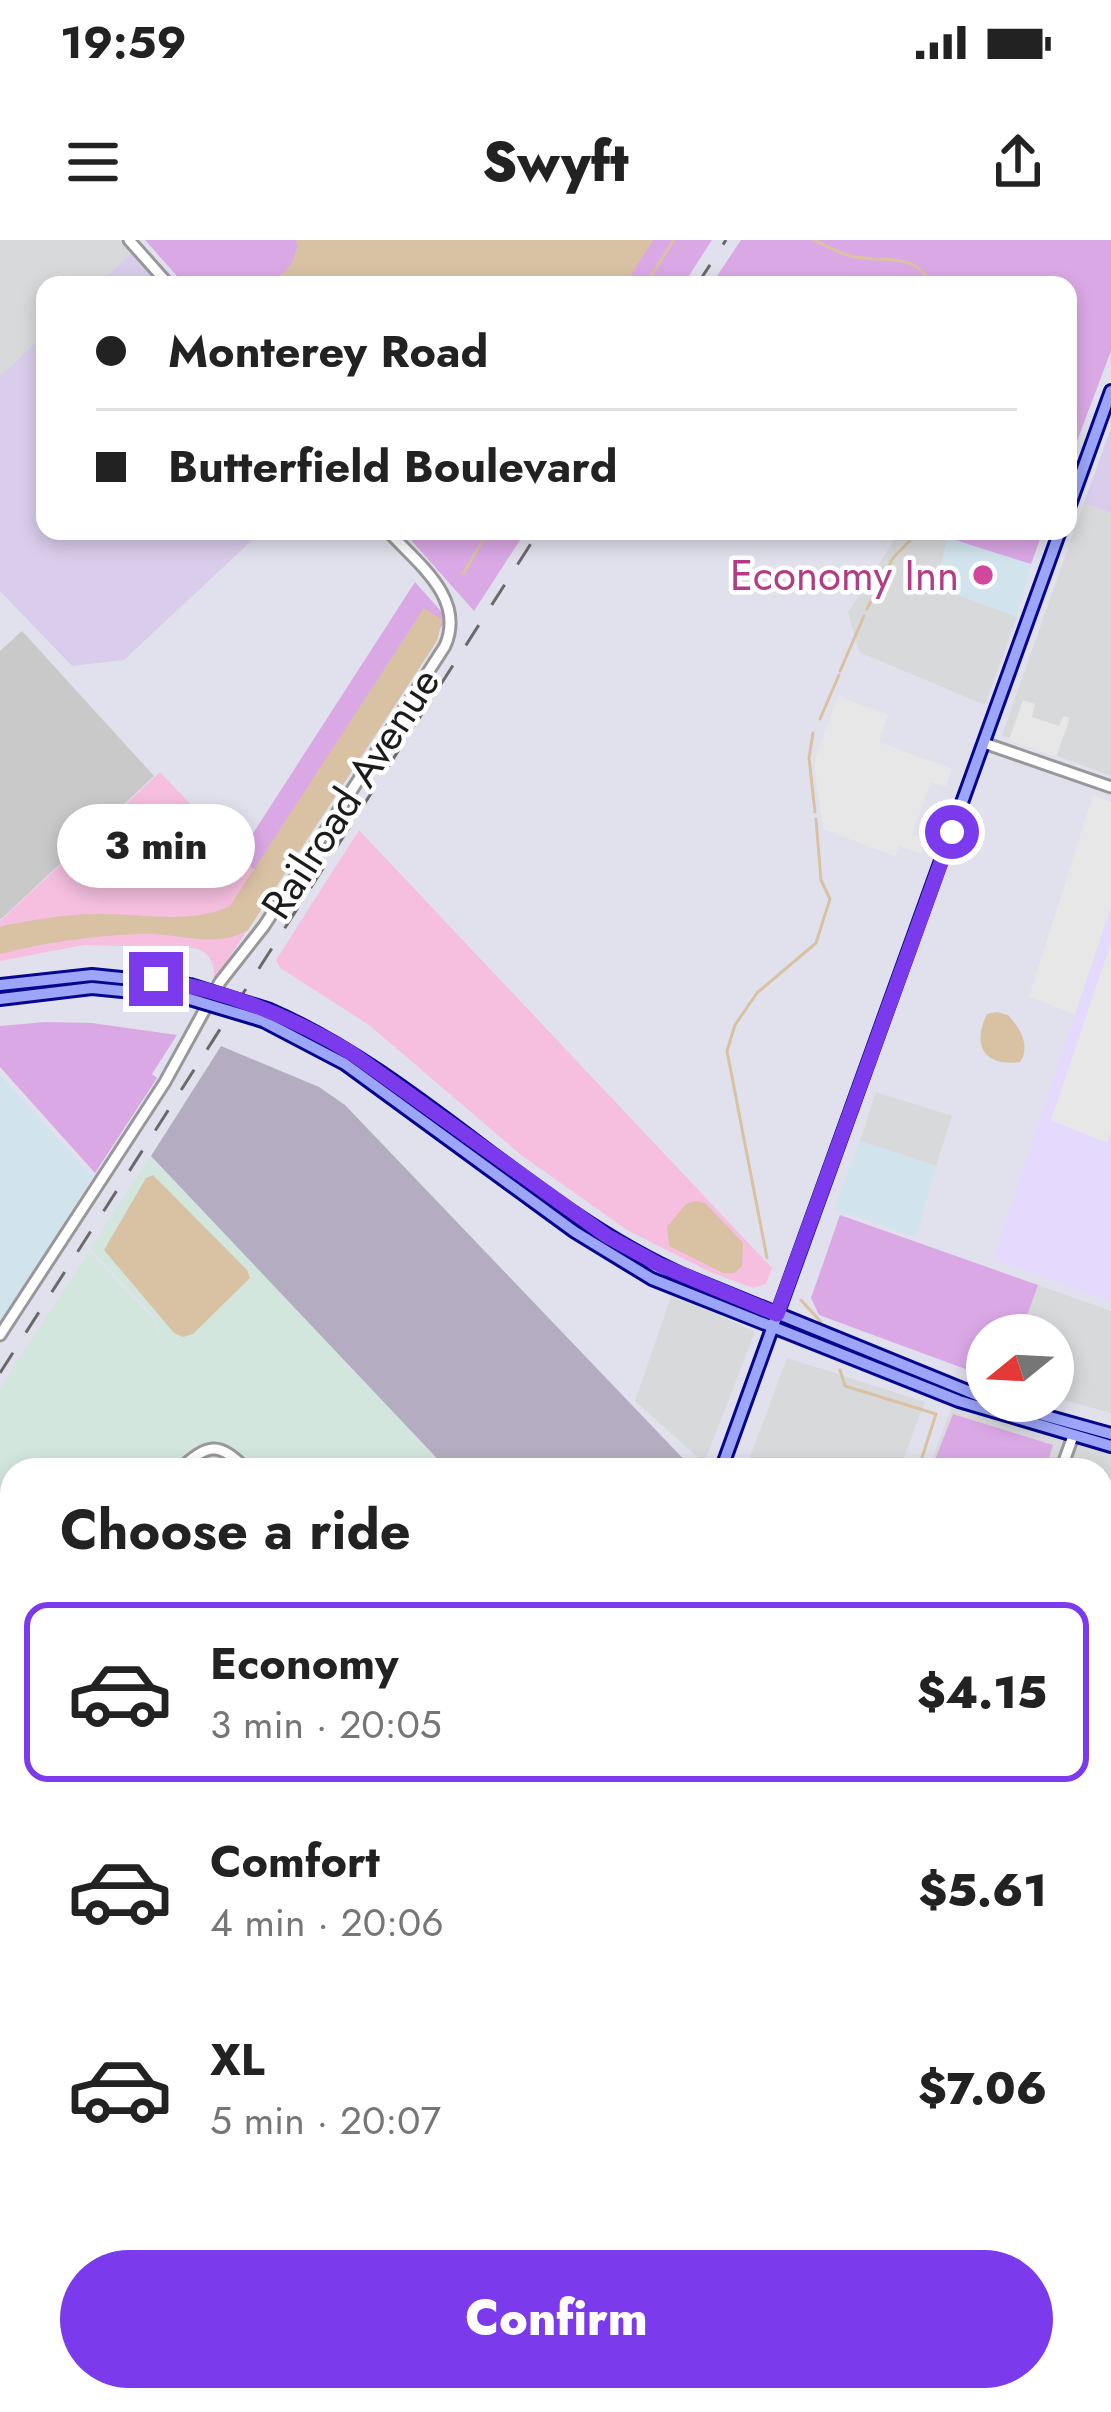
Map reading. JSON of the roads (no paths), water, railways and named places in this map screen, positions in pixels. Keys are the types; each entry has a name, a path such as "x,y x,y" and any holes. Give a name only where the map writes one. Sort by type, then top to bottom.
{"main road":[{"path":"1077,485 1111,391"},
{"path":"726,1458 1057,540"},
{"path":"0,985 92,975 190,985 267,1015 353,1054 607,1236 660,1265 966,1391"},
{"path":"0,999 92,988 182,997 267,1015 345,1064 627,1265 772,1329 959,1401 1111,1446"},
{"path":"1068,1422 1111,1434"}],"street":[{"path":"129,240 161,276"},
{"name":"Railroad Avenue","path":"0,1335 165,1082 220,982 264,926 445,646 453,629 445,595 396,540"},
{"path":"984,743 1111,787"},
{"path":"1065,1458 1072,1436"},
{"path":"192,1458 218,1448 236,1458"}],"waterway":[{"path":"651,276 674,240"},
{"path":"814,240 851,256 906,262 925,276"},
{"path":"463,574 483,540"},
{"path":"867,609 893,558 910,540"},
{"path":"840,671 864,616"},
{"path":"820,719 839,675"},
{"path":"813,733 809,758 815,812"},
{"path":"767,1258 727,1051 735,1025 757,993 816,943 830,899 821,880 816,819"},
{"path":"801,1300 821,1322"},
{"path":"840,1370 845,1386 936,1414 922,1458"}],"railway":[{"path":"703,276 726,240"},
{"path":"0,1373 533,540"}],"place":[{"name":"Economy Inn","path":"983,575"}]}
